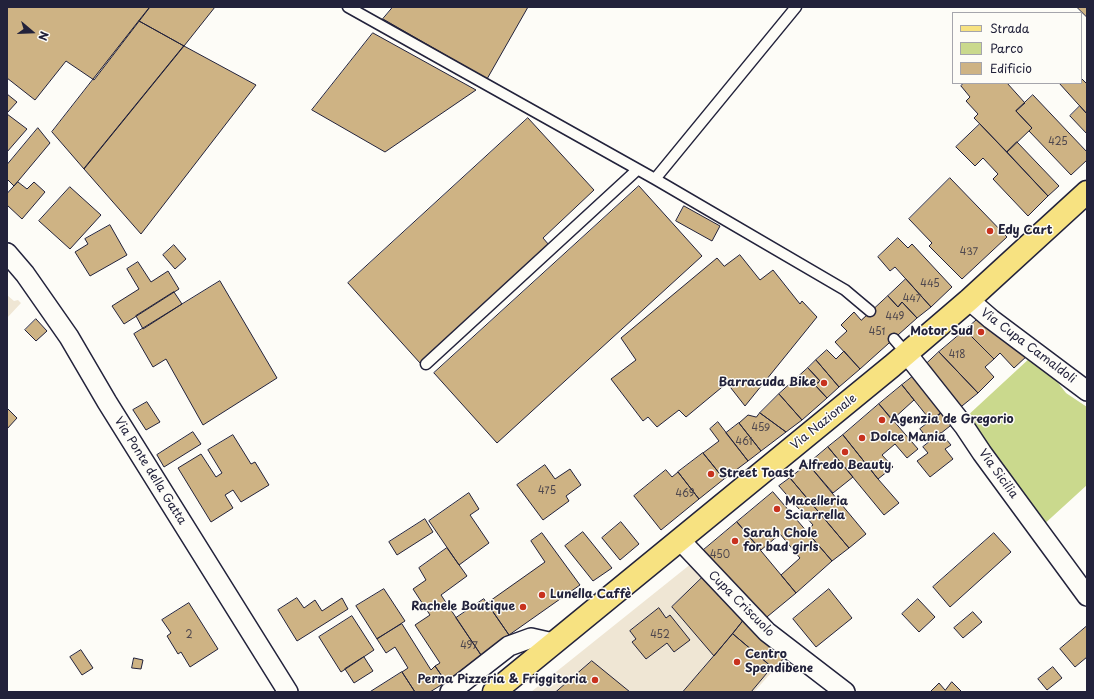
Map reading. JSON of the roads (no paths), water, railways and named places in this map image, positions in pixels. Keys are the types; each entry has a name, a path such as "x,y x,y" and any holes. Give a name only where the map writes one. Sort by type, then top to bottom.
{"main road":[{"name":"Via Nazionale","path":"494,692 680,540 900,346 968,300 1087,192"}],"street":[{"name":"Via Ponte della Gatta","path":"7,253 25,274 70,338 111,408 288,692"},
{"name":"Via Cupa Camaldoli","path":"968,300 1087,391"},
{"name":"Via Sicilia","path":"900,346 964,426 982,453 1087,596"},
{"name":"Cupa Criscuolo","path":"680,540 767,632 845,692"},
{"path":"450,692 509,646 531,638 553,643"}],"lane":[{"path":"348,7 655,179 845,290 870,311"},
{"path":"655,179 796,7"},
{"path":"426,364 637,170"}],"place":[{"name":"Edy Cart","path":"990,231"},
{"name":"Motor Sud","path":"981,332"},
{"name":"Barracuda Bike","path":"824,383"},
{"name":"Agenzia de Gregorio","path":"882,420"},
{"name":"Dolce Mania","path":"862,438"},
{"name":"Alfredo Beauty","path":"845,452"},
{"name":"Street Toast","path":"711,474"},
{"name":"Macelleria Sciarrella","path":"777,509"},
{"name":"Sarah Chole for bad girls","path":"735,541"},
{"name":"Lunella Caffè","path":"542,595"},
{"name":"Rachele Boutique","path":"523,607"},
{"name":"Centro Spendibene","path":"737,662"},
{"name":"Perna Pizzeria & Friggitoria","path":"595,680"}]}
